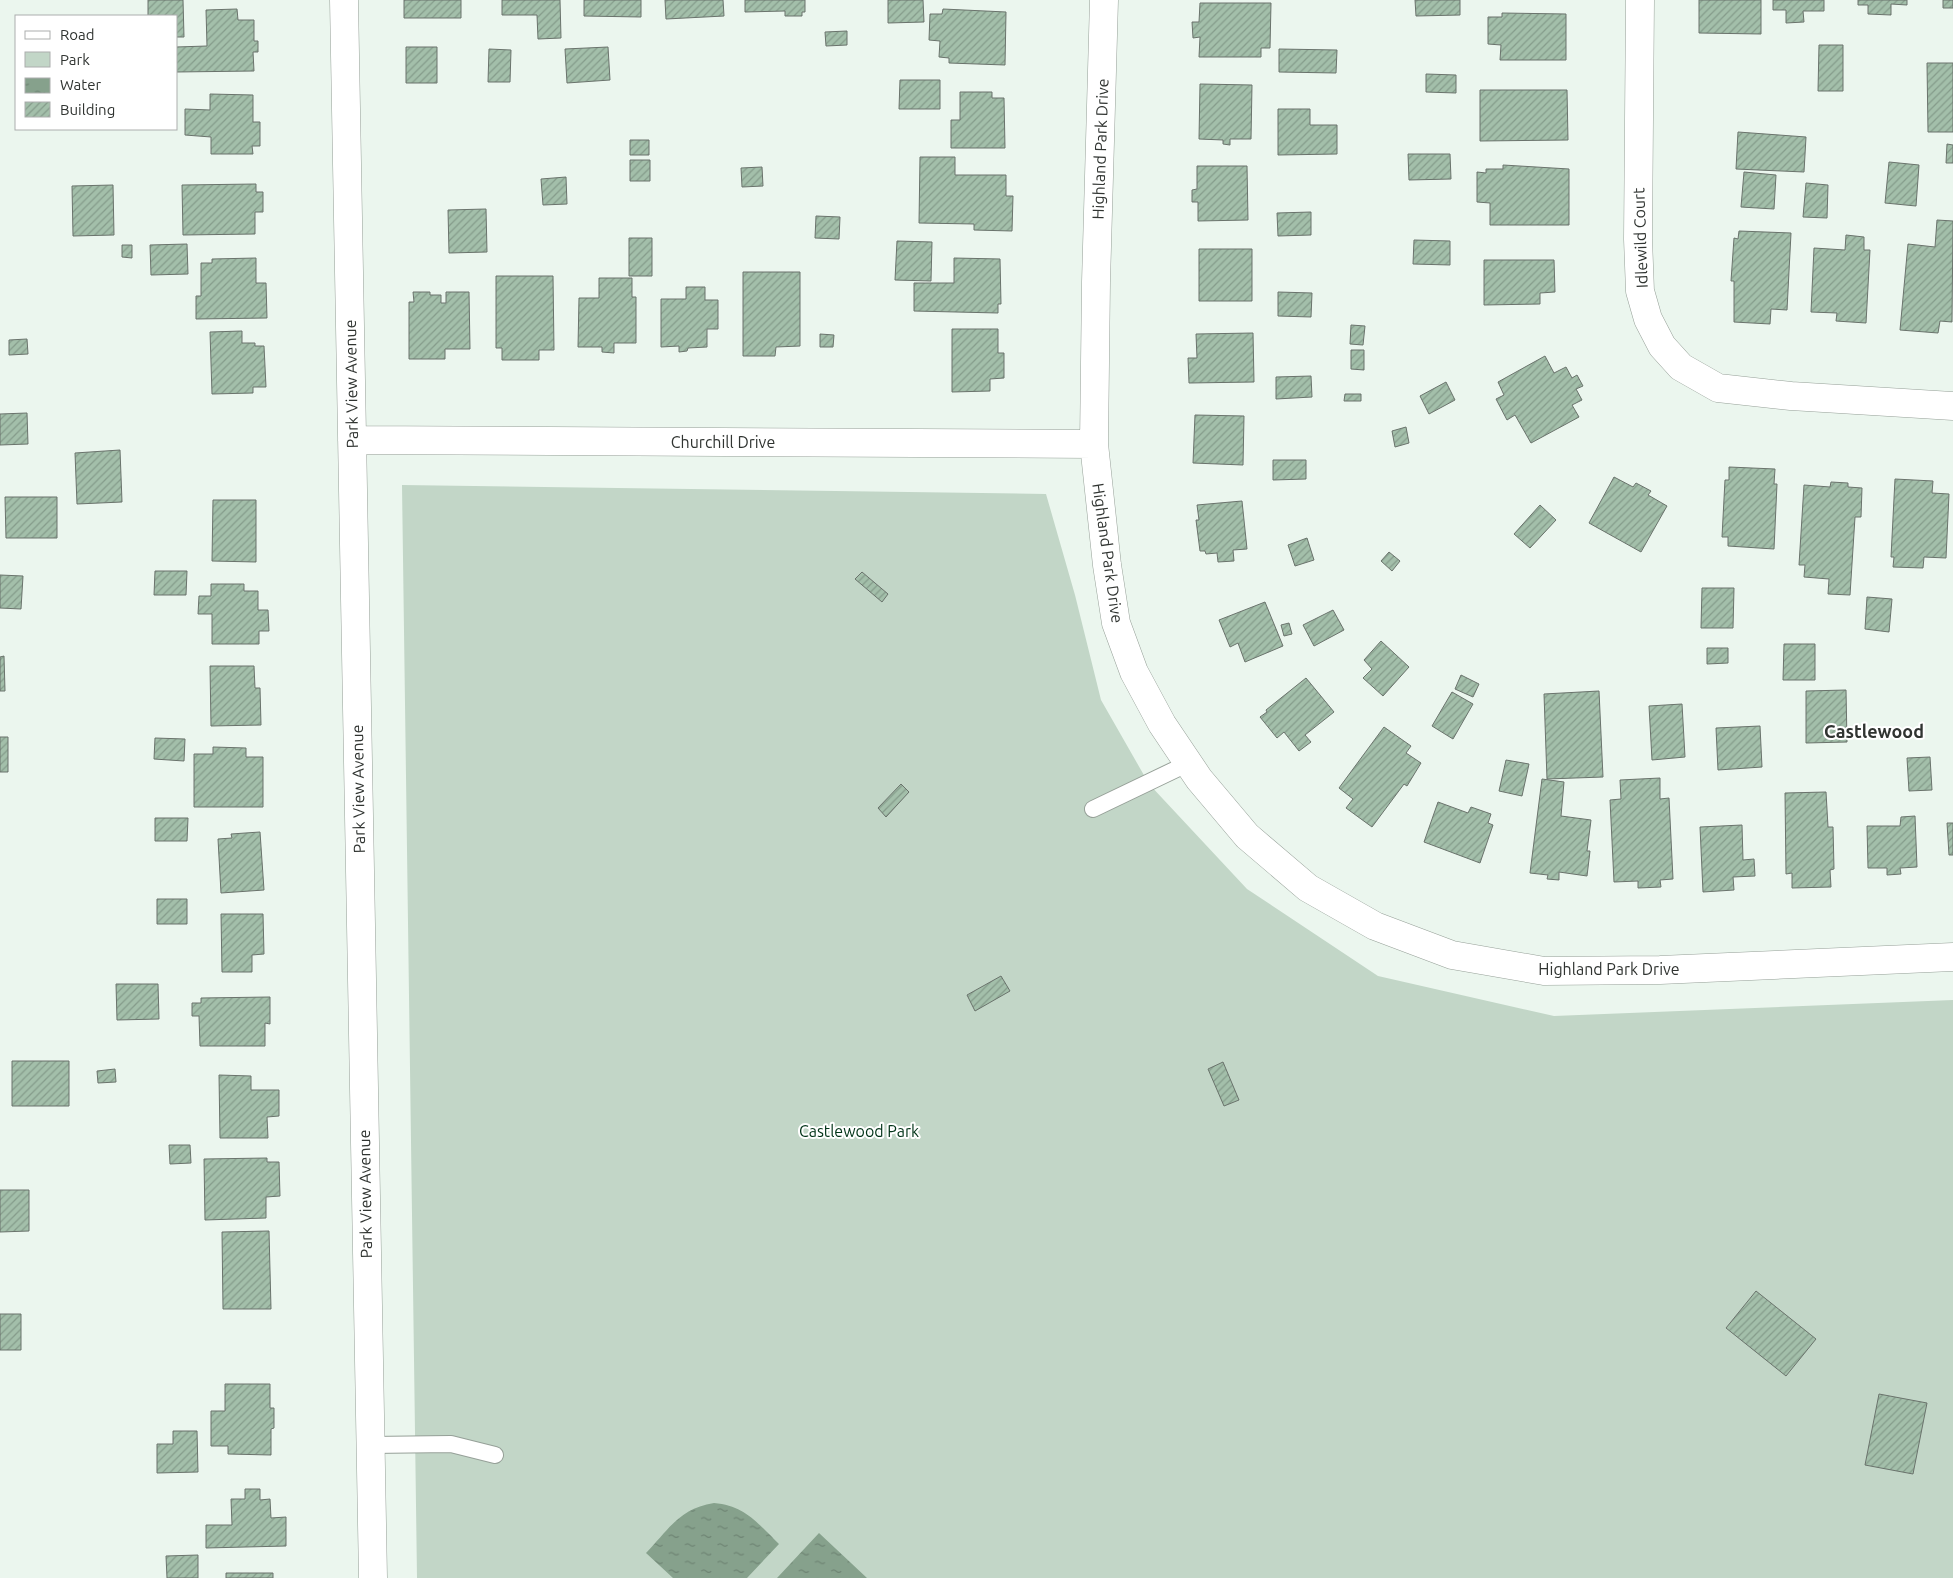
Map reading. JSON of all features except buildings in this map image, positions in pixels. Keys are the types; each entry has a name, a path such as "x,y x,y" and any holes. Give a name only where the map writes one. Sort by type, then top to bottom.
{"street":[{"name":"Park View Avenue","path":"344,0 373,1578"},
{"name":"Highland Park Drive","path":"1104,0 1096,282 1094,444 1107,565 1116,623 1134,672 1162,724 1199,779 1247,836 1308,888 1375,926 1452,955 1544,971 1660,970 1953,957"},
{"name":"Idlewild Court","path":"1640,0 1638,239 1640,291 1648,319 1662,346 1681,367 1718,388 1791,396 1953,406"},
{"name":"Churchill Drive","path":"352,440 1094,444"}],"lane":[{"path":"1093,809 1189,763"},
{"path":"370,1445 451,1444 495,1455"}],"green space":[{"name":"Castlewood Park","path":"402,485 1046,494 1075,595 1101,700 1149,784 1247,889 1378,976 1554,1016 1953,1000 1953,1578 417,1578"}],"water":[{"path":"714,1503 743,1512 779,1544 747,1578 673,1578 646,1553 683,1515 702,1506"},
{"path":"819,1533 867,1578 777,1578"}],"district":[{"name":"Castlewood","path":"1874,732"}]}
